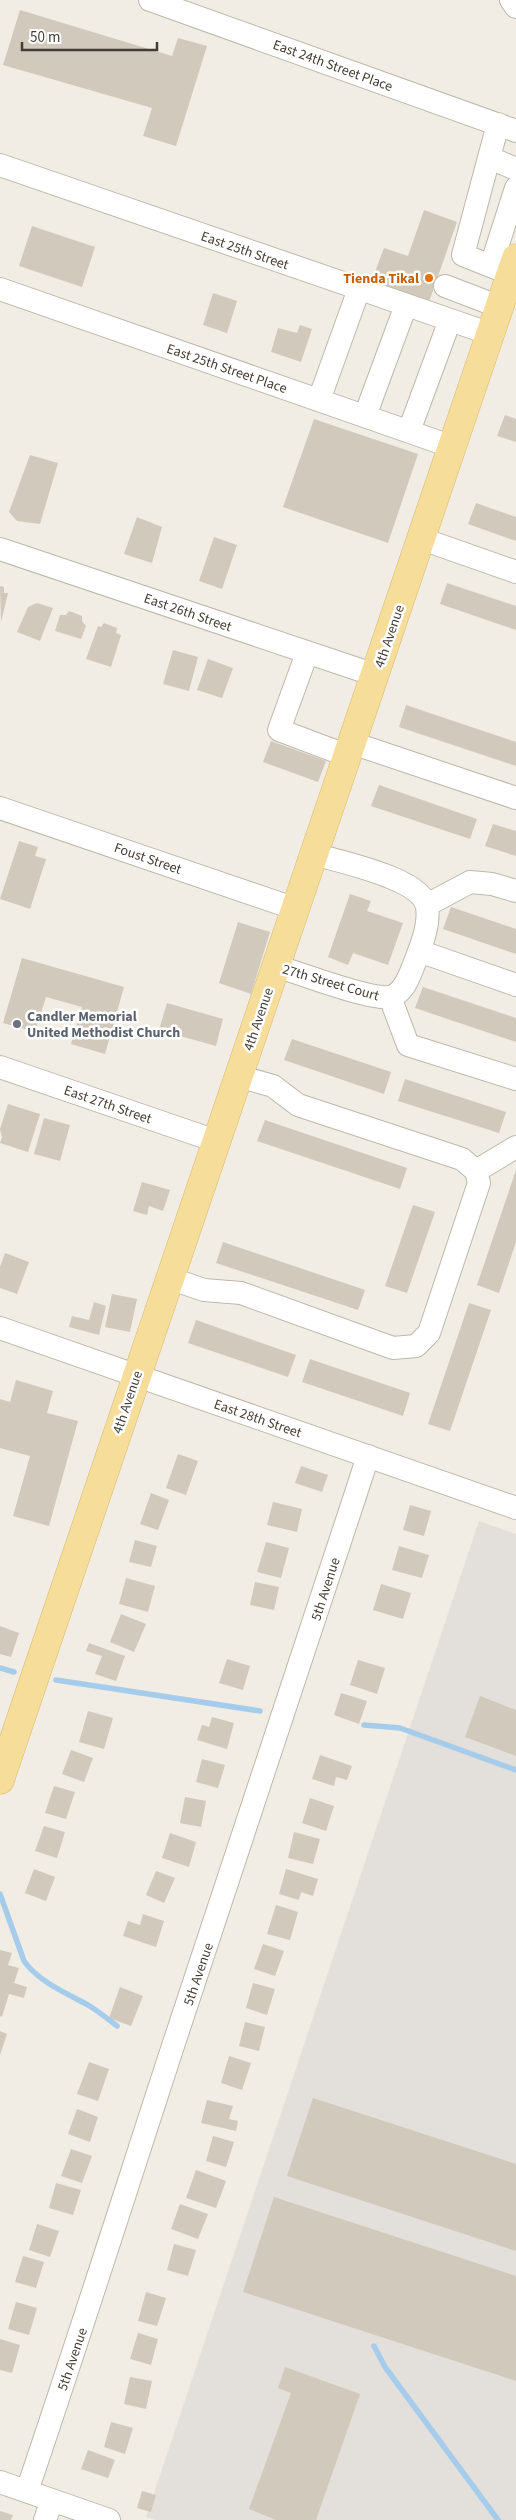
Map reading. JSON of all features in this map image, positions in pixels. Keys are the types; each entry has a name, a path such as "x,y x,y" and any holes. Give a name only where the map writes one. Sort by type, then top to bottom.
{"main road":[{"name":"4th Avenue","path":"0,1780 491,334 500,307 506,266"}],"street":[{"name":"East 24th Street Place","path":"150,0 507,127"},
{"path":"511,0 516,7"},
{"path":"507,127 490,158 463,255 506,266 516,188"},
{"path":"490,158 516,169"},
{"name":"East 25th Street","path":"0,165 491,334"},
{"path":"445,286 500,307"},
{"name":"East 25th Street Place","path":"0,289 453,447"},
{"path":"319,400 359,289"},
{"path":"408,431 454,322 469,295"},
{"path":"365,416 406,305"},
{"path":"422,539 516,572"},
{"name":"East 26th Street","path":"0,549 375,676"},
{"path":"307,653 279,730 516,798"},
{"name":"Foust Street","path":"0,808 296,909"},
{"path":"314,854 401,881 417,892 427,905 470,882 492,884 516,891"},
{"name":"27th Street Court","path":"276,966 372,996 390,997 402,988 419,951 428,919 427,905"},
{"path":"419,951 516,985"},
{"path":"390,997 408,1046 516,1080"},
{"name":"East 27th Street","path":"0,1067 216,1141"},
{"path":"169,1278 204,1290 241,1293 393,1348 416,1346 429,1332 479,1183 476,1171 462,1159 298,1105 273,1086 238,1076"},
{"path":"476,1171 516,1147"},
{"name":"East 28th Street","path":"0,1328 516,1508"},
{"name":"5th Avenue","path":"27,2491 101,2274 172,2049 269,1762 368,1456"},
{"path":"0,2482 27,2491 48,2510 109,2520"}],"shaded area":[{"path":"479,1521 516,1534 516,2520 155,2520 146,2517"}],"building":[{"path":"20,10 172,56 178,38 207,46 176,146 143,136 152,108 3,65"},
{"path":"424,210 457,222 429,302 371,282 384,248 408,256"},
{"path":"32,226 95,247 82,287 19,266"},
{"path":"213,293 237,301 227,333 203,325"},
{"path":"300,325 312,329 301,362 271,352 278,328 297,333"},
{"path":"505,415 516,419 516,442 497,436"},
{"path":"314,419 418,454 388,543 283,507"},
{"path":"30,455 58,463 40,524 17,521 9,512"},
{"path":"476,503 516,517 516,541 468,524"},
{"path":"137,517 162,527 152,563 124,554"},
{"path":"214,537 237,545 222,589 199,581"},
{"path":"447,583 516,606 516,630 440,604"},
{"path":"0,586 4,587 4,593 8,593 1,622"},
{"path":"37,603 53,608 40,641 17,632 28,607"},
{"path":"69,611 82,616 82,621 86,626 81,639 55,631 60,615 66,615"},
{"path":"104,623 117,628 116,633 121,635 111,667 86,659 98,626 101,627"},
{"path":"173,650 198,657 189,691 163,684"},
{"path":"208,659 233,668 222,698 197,690"},
{"path":"406,705 516,742 516,766 399,727"},
{"path":"271,741 326,761 318,782 263,762"},
{"path":"379,785 477,819 470,839 371,806"},
{"path":"493,824 516,831 516,856 485,846"},
{"path":"19,841 38,847 35,856 46,859 30,909 0,899"},
{"path":"350,894 371,901 367,911 403,923 388,965 353,953 348,965 328,957"},
{"path":"451,907 516,929 516,954 443,929"},
{"path":"238,922 270,932 251,994 219,983"},
{"path":"22,958 124,987 105,1054 71,1044 82,1007 46,997 35,1032 3,1023"},
{"path":"423,987 516,1018 516,1042 415,1008"},
{"path":"167,1003 223,1019 216,1046 159,1030"},
{"path":"292,1039 391,1072 384,1094 284,1060"},
{"path":"405,1079 506,1112 499,1133 398,1101"},
{"path":"8,1104 40,1114 28,1152 0,1143 2,1137 0,1129"},
{"path":"44,1118 70,1125 60,1161 34,1154"},
{"path":"265,1120 407,1168 400,1189 257,1141"},
{"path":"516,1170 516,1242 499,1293 477,1285"},
{"path":"142,1182 170,1190 163,1211 149,1206 147,1215 133,1211"},
{"path":"413,1205 435,1212 407,1293 385,1286"},
{"path":"223,1242 365,1290 358,1310 216,1263"},
{"path":"5,1253 29,1262 17,1294 0,1288 0,1267"},
{"path":"112,1294 137,1299 130,1332 105,1327"},
{"path":"94,1302 106,1306 99,1335 69,1327 72,1316 89,1320"},
{"path":"469,1303 491,1310 450,1431 428,1424"},
{"path":"196,1320 296,1355 288,1377 188,1343"},
{"path":"310,1359 410,1393 403,1416 302,1382"},
{"path":"16,1380 53,1391 47,1413 78,1421 49,1526 13,1516 30,1456 0,1448 0,1399 10,1402"},
{"path":"178,1454 198,1461 186,1495 166,1488"},
{"path":"301,1466 328,1475 322,1492 295,1483"},
{"path":"151,1493 169,1500 158,1530 140,1524"},
{"path":"273,1502 302,1509 297,1532 267,1525"},
{"path":"410,1505 431,1511 424,1536 403,1530"},
{"path":"135,1540 157,1546 151,1567 129,1562"},
{"path":"266,1542 289,1548 281,1578 257,1572"},
{"path":"399,1546 429,1555 422,1578 392,1570"},
{"path":"126,1578 155,1586 148,1612 119,1604"},
{"path":"255,1582 279,1587 274,1610 250,1605"},
{"path":"381,1584 411,1593 403,1619 373,1610"},
{"path":"121,1614 146,1624 134,1652 110,1642"},
{"path":"0,1626 19,1633 11,1657 0,1654"},
{"path":"89,1643 125,1656 116,1681 95,1674 102,1656 86,1651"},
{"path":"227,1659 250,1666 243,1690 219,1683"},
{"path":"358,1660 385,1668 377,1694 350,1685"},
{"path":"341,1693 367,1701 359,1724 334,1715"},
{"path":"480,1696 516,1710 516,1756 465,1737"},
{"path":"88,1711 113,1718 104,1749 79,1742"},
{"path":"212,1717 234,1723 227,1749 197,1740 202,1725 209,1727"},
{"path":"71,1750 93,1758 84,1782 62,1774"},
{"path":"320,1755 352,1766 347,1780 336,1777 334,1786 312,1779"},
{"path":"202,1759 225,1765 218,1788 196,1782"},
{"path":"54,1786 75,1792 66,1819 45,1813"},
{"path":"185,1797 206,1801 201,1827 180,1823"},
{"path":"310,1798 334,1806 326,1831 302,1823"},
{"path":"44,1826 65,1832 57,1858 35,1851"},
{"path":"294,1832 320,1839 313,1864 288,1858"},
{"path":"170,1833 196,1842 189,1867 162,1858"},
{"path":"34,1869 55,1877 46,1901 25,1893"},
{"path":"286,1869 318,1879 313,1896 301,1892 299,1900 279,1894"},
{"path":"156,1871 175,1878 164,1903 146,1895"},
{"path":"276,1905 298,1912 290,1940 267,1934"},
{"path":"143,1914 164,1921 156,1947 123,1936 128,1921 140,1925"},
{"path":"263,1944 284,1951 275,1976 254,1969"},
{"path":"0,1950 12,1953 8,1965 19,1968 14,1983 27,1987 24,1998 9,1994 2,2017 0,2016"},
{"path":"253,1983 275,1989 267,2015 246,2008"},
{"path":"120,1987 143,1996 131,2026 109,2018"},
{"path":"245,2022 265,2027 259,2051 239,2046"},
{"path":"0,2031 7,2034 0,2055"},
{"path":"229,2056 251,2063 242,2090 221,2083"},
{"path":"89,2062 109,2069 98,2101 77,2094"},
{"path":"313,2098 516,2164 516,2251 287,2176"},
{"path":"207,2100 233,2106 229,2119 238,2121 236,2131 201,2123"},
{"path":"77,2109 98,2117 90,2142 68,2134"},
{"path":"213,2136 234,2142 226,2167 206,2161"},
{"path":"71,2149 92,2156 82,2183 61,2176"},
{"path":"196,2170 226,2181 216,2208 186,2198"},
{"path":"56,2183 81,2190 73,2215 49,2208"},
{"path":"274,2197 516,2276 516,2381 243,2292"},
{"path":"180,2204 208,2214 198,2239 171,2229"},
{"path":"37,2224 59,2231 50,2257 29,2250"},
{"path":"174,2244 196,2250 188,2276 167,2270"},
{"path":"23,2256 44,2262 36,2288 15,2282"},
{"path":"146,2292 166,2298 157,2326 138,2321"},
{"path":"16,2302 37,2308 29,2335 8,2329"},
{"path":"138,2333 158,2339 151,2365 130,2359"},
{"path":"0,2339 20,2345 12,2373 0,2370"},
{"path":"285,2367 360,2394 316,2520 276,2520 249,2509 291,2393 278,2388"},
{"path":"130,2377 152,2381 146,2409 124,2404"},
{"path":"111,2422 133,2428 125,2454 104,2447"},
{"path":"88,2450 115,2460 108,2478 81,2469"},
{"path":"142,2491 156,2495 151,2512 137,2508"},
{"path":"0,2511 13,2515 11,2520 0,2520"}],"waterway":[{"path":"0,1668 14,1672"},
{"path":"56,1680 260,1711"},
{"path":"364,1725 400,1728 516,1770"},
{"path":"0,1894 24,1961 30,1968 45,1981 92,2007 117,2026"},
{"path":"374,2346 385,2367 498,2520"}],"place":[{"name":"Tienda Tikal","path":"429,278"},
{"name":"Candler Memorial United Methodist Church","path":"17,1024"}]}
